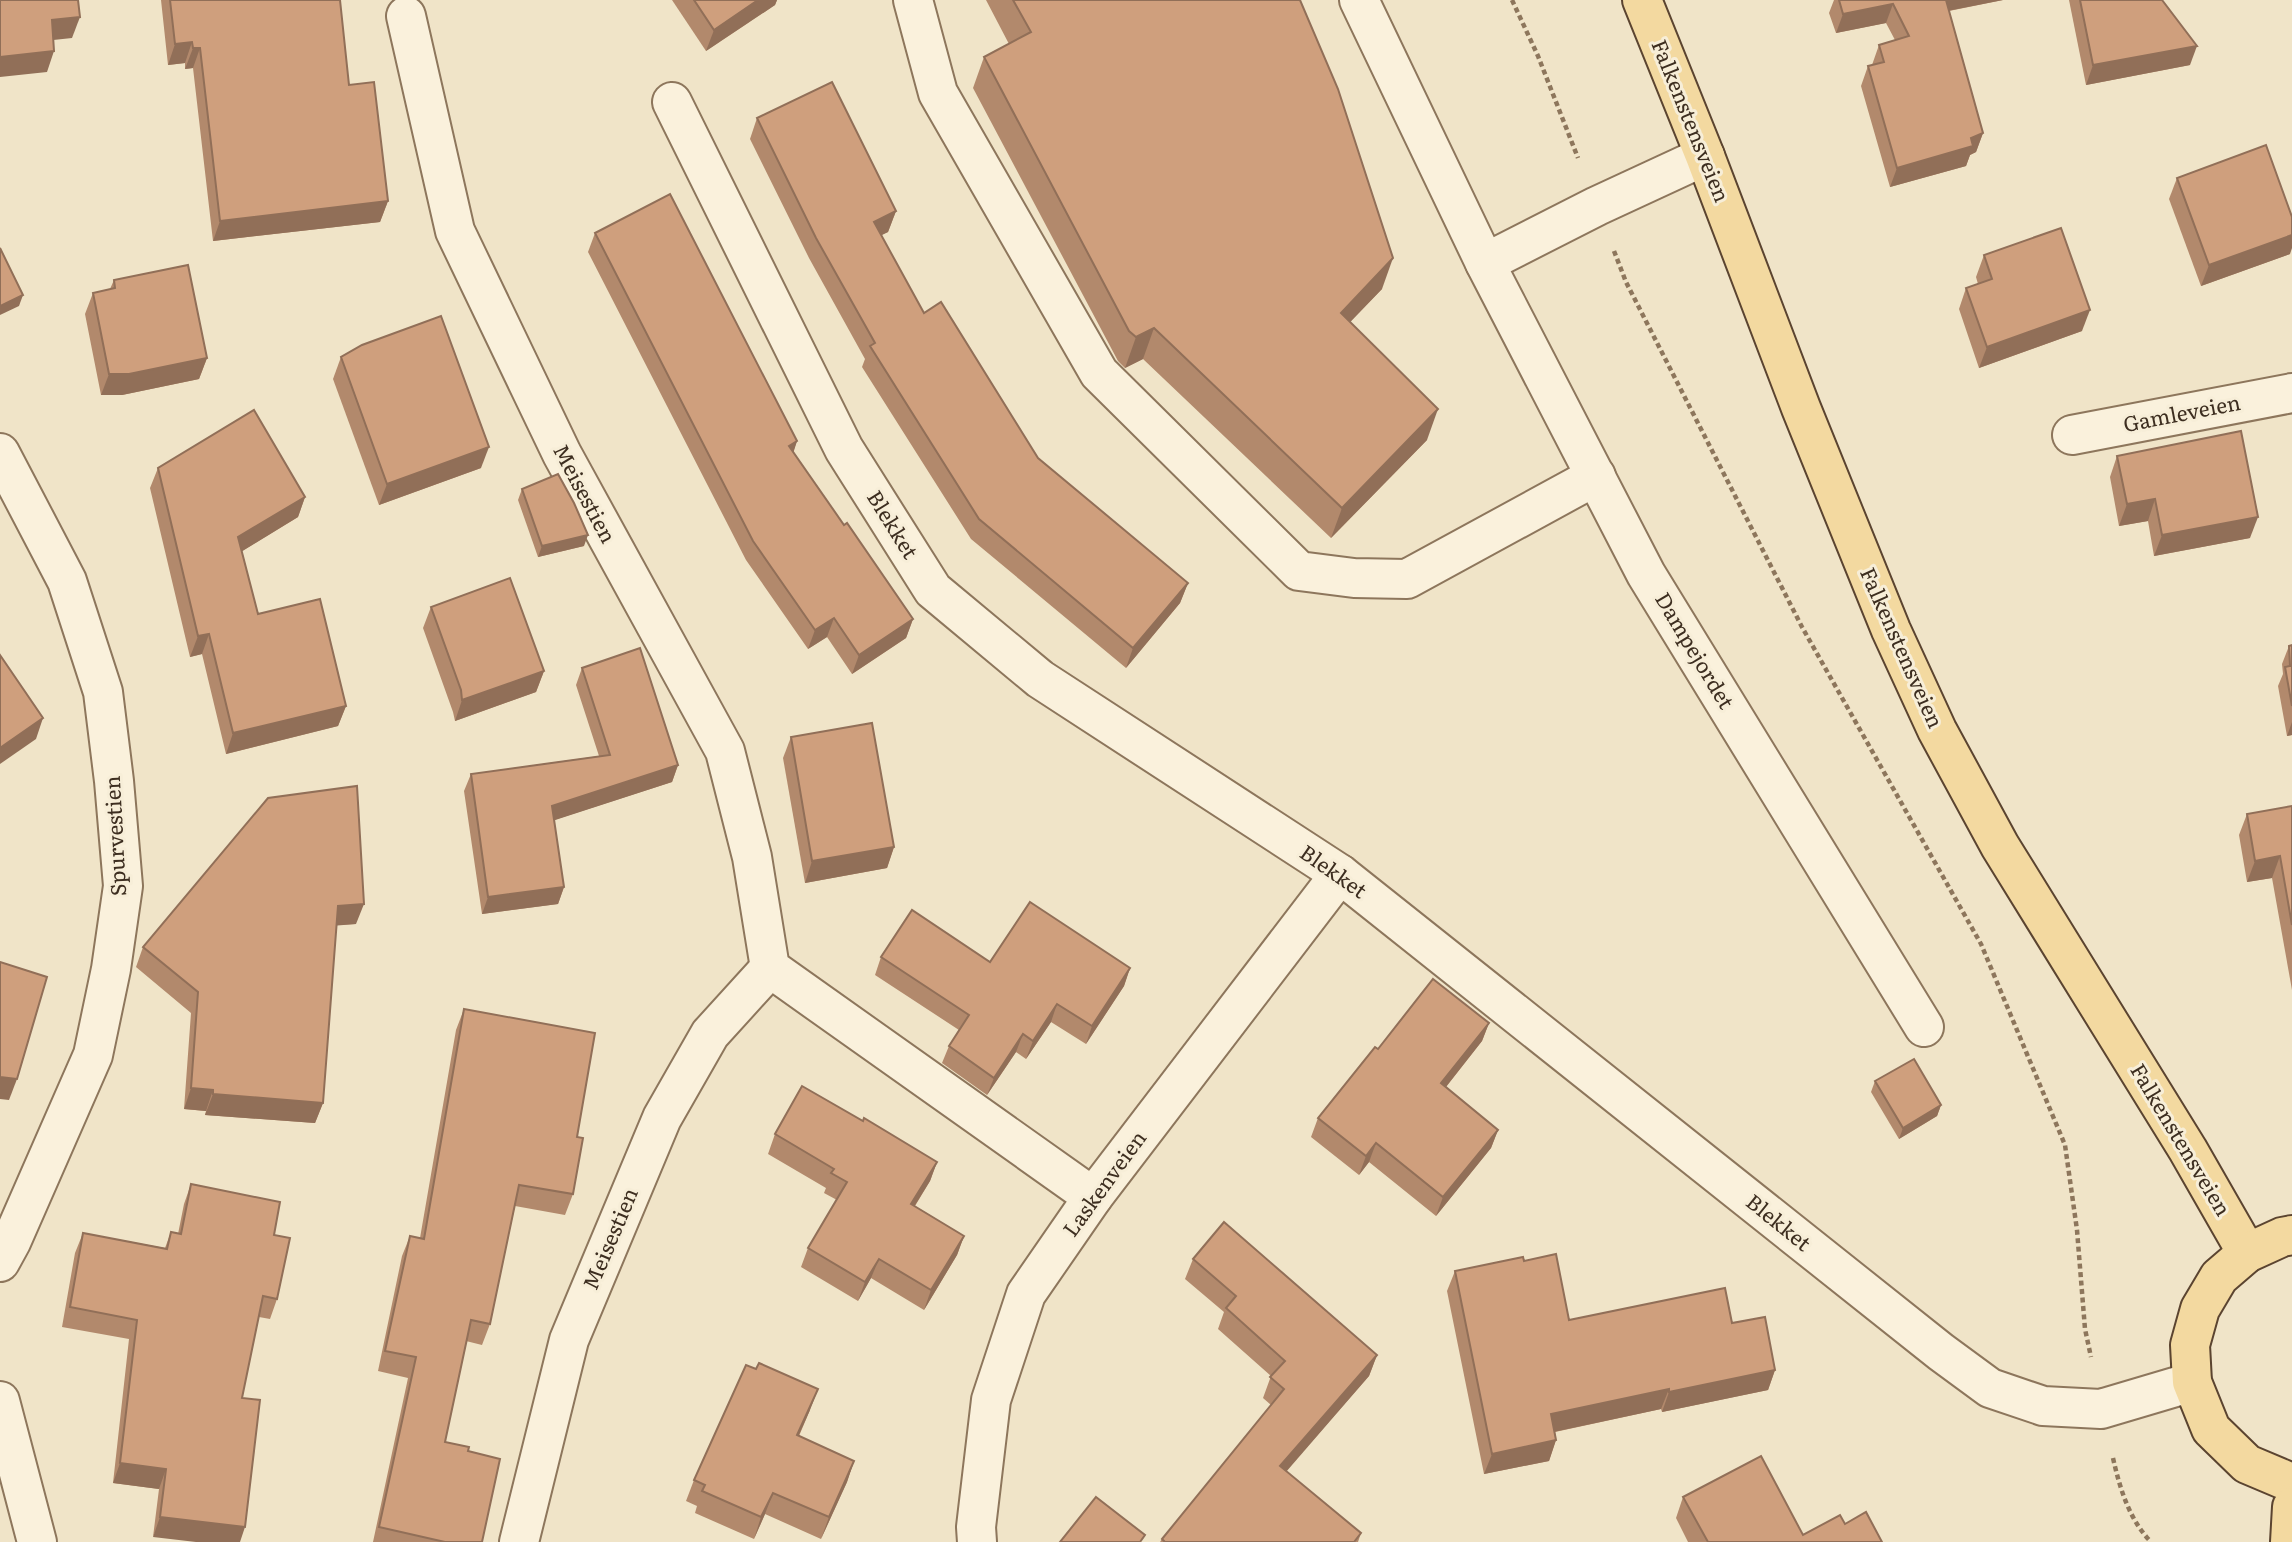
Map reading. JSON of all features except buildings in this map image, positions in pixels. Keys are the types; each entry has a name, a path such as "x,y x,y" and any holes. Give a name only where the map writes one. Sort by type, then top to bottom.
{"main road":[{"name":"Falkenstensveien","path":"1642,0 1816,445 1891,630 1937,730 2000,846 2188,1150 2246,1253"},
{"path":"2292,1236 2282,1237 2246,1253 2219,1277 2200,1309 2190,1345 2192,1382 2211,1429 2246,1464 2292,1483"},
{"path":"2290,1542 2292,1507"}],"street":[{"path":"913,0 938,93 1099,373 1299,571 1354,578 1407,579 1596,476"},
{"name":"Dampejordet","path":"1359,0 1485,263 1646,573 1924,1027"},
{"name":"Meisestien","path":"406,16 455,231 562,454 725,751 752,858 770,968 710,1034 662,1118 569,1339 519,1542"},
{"name":"Blekket","path":"672,102 844,449 933,590 1040,679 1340,874 1990,1388 2043,1406 2101,1409 2192,1382"},
{"path":"1485,263 1597,206 1705,156"},
{"name":"Gamleveien","path":"2072,435 2292,393"},
{"name":"Spurvestien","path":"0,453 68,581 103,692 123,886 111,970 93,1055 0,1262"},
{"name":"Laskenveien","path":"976,1542 991,1400 1026,1294 1093,1197 1340,874"},
{"path":"770,968 1093,1197"},
{"path":"0,1401 37,1542"}],"path":[{"path":"1512,0 1538,56 1626,282 1802,627 1987,956 2065,1145 2077,1230 2085,1329 2101,1409 2120,1489 2137,1528 2151,1542"}]}
